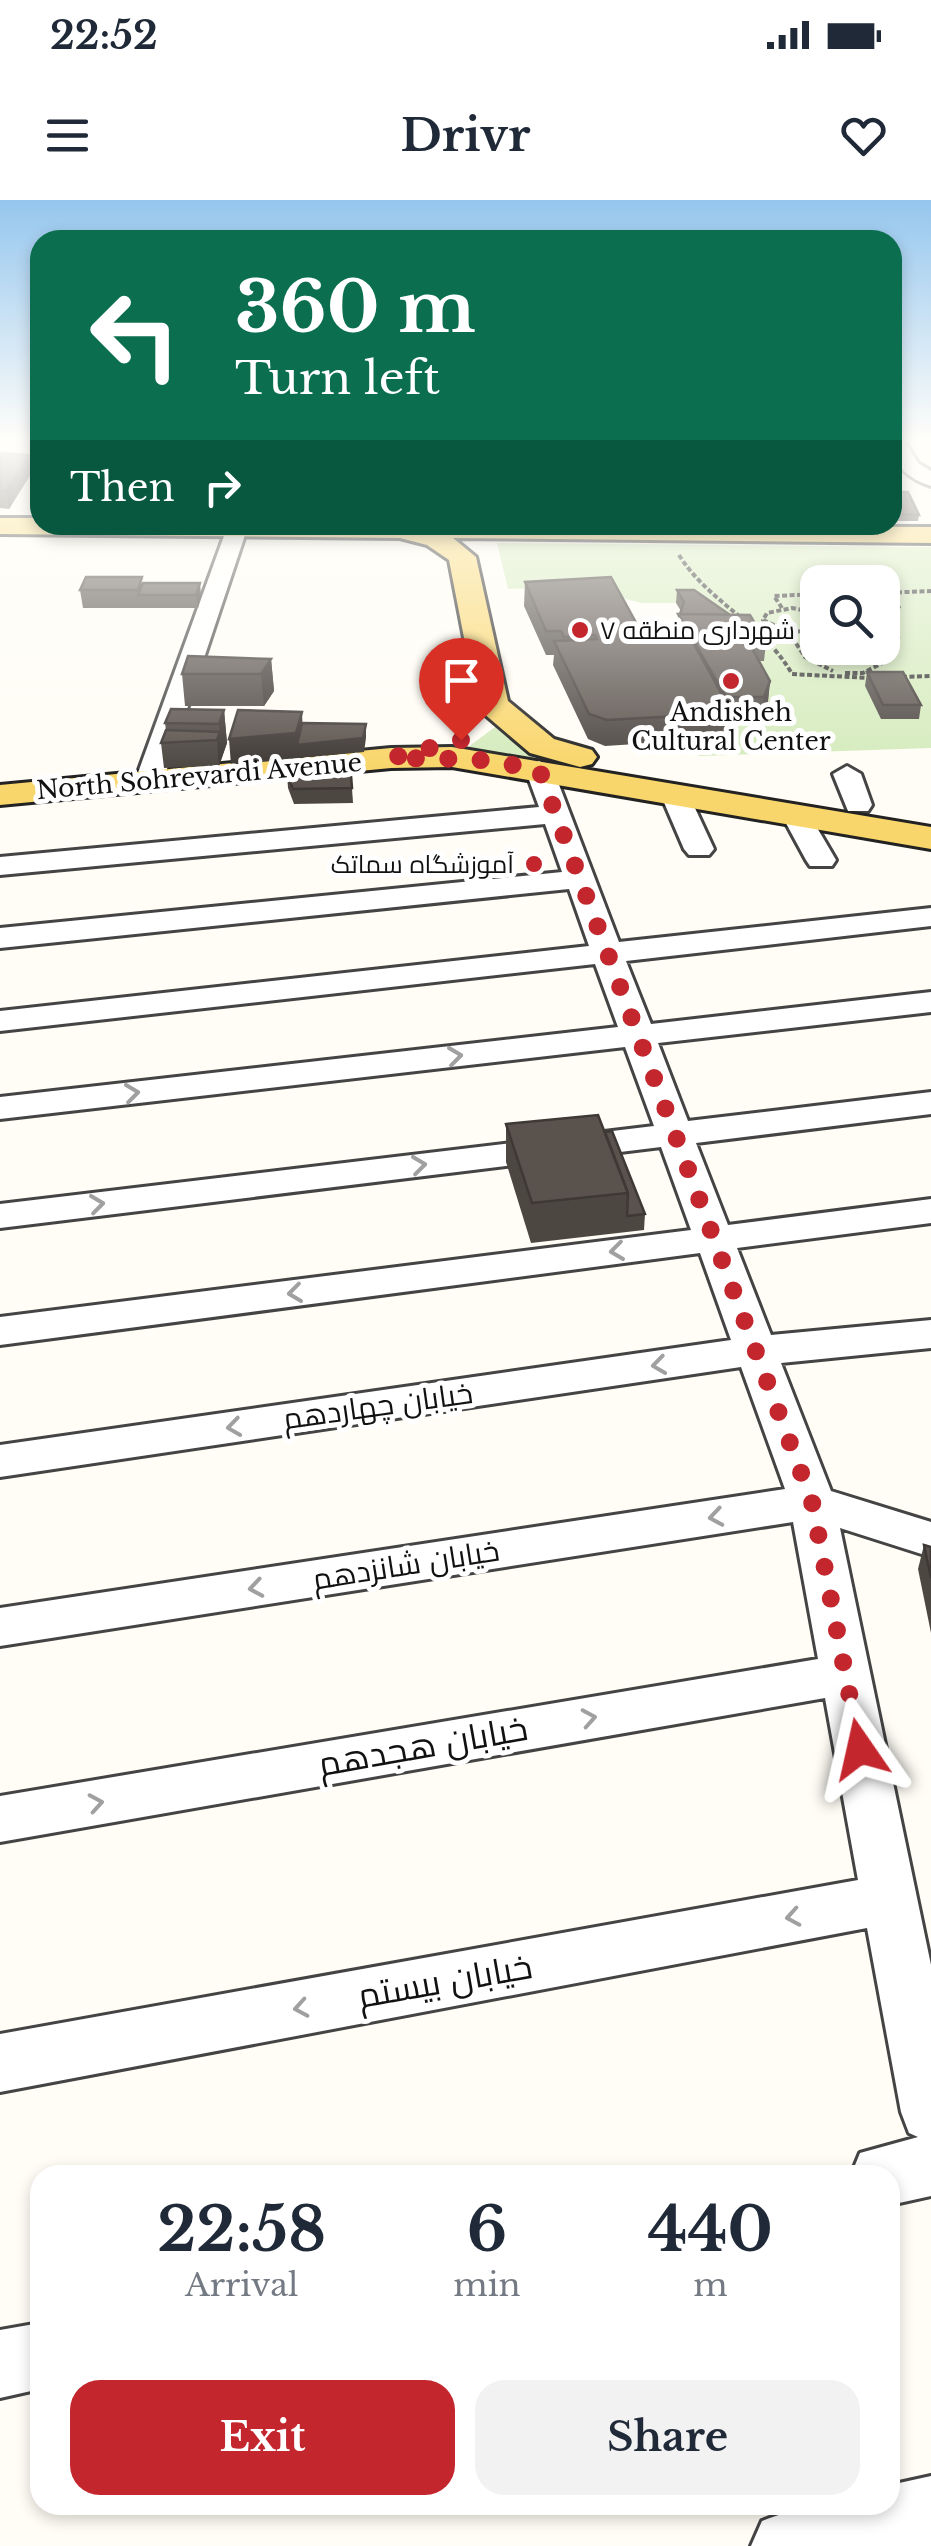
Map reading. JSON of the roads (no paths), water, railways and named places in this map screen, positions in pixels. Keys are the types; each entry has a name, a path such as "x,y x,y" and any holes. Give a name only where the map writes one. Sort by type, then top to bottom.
{"main road":[{"path":"454,551 462,558 466,570 493,705 551,762"},
{"path":"466,570 476,551"},
{"path":"391,758 461,740 493,705"},
{"name":"North Sohrevardi Avenue","path":"0,795 391,758 474,759 551,762 853,790 931,818"},
{"name":"North Sohrevardi Avenue","path":"551,762 674,793 931,838"}],"street":[{"path":"149,781 228,551"},
{"path":"551,762 556,814 812,1502 931,2112"},
{"path":"674,793 699,849"},
{"path":"0,866 556,814"},
{"path":"795,814 821,860"},
{"path":"0,938 580,879"},
{"path":"0,1020 931,917"},
{"path":"0,1108 931,1002"},
{"path":"0,1216 931,1103"},
{"path":"0,1331 931,1211"},
{"name":"خیابان چهاردهم","path":"0,1461 756,1351 931,1334"},
{"path":"812,1502 931,1540"},
{"name":"خیابان شانزدهم","path":"0,1627 812,1502"},
{"name":"خیابان هجدهم","path":"0,1819 845,1674"},
{"name":"خیابان بیستم","path":"0,2064 889,1899"},
{"path":"900,2171 931,2164"},
{"path":"0,2364 30,2358"},
{"path":"787,2546 931,2511"}],"place":[{"name":"شهرداری منطقه ۷","path":"580,630"},
{"name":"Andisheh Cultural Center","path":"731,681"},
{"name":"آموزشگاه سماتک","path":"534,864"}]}
